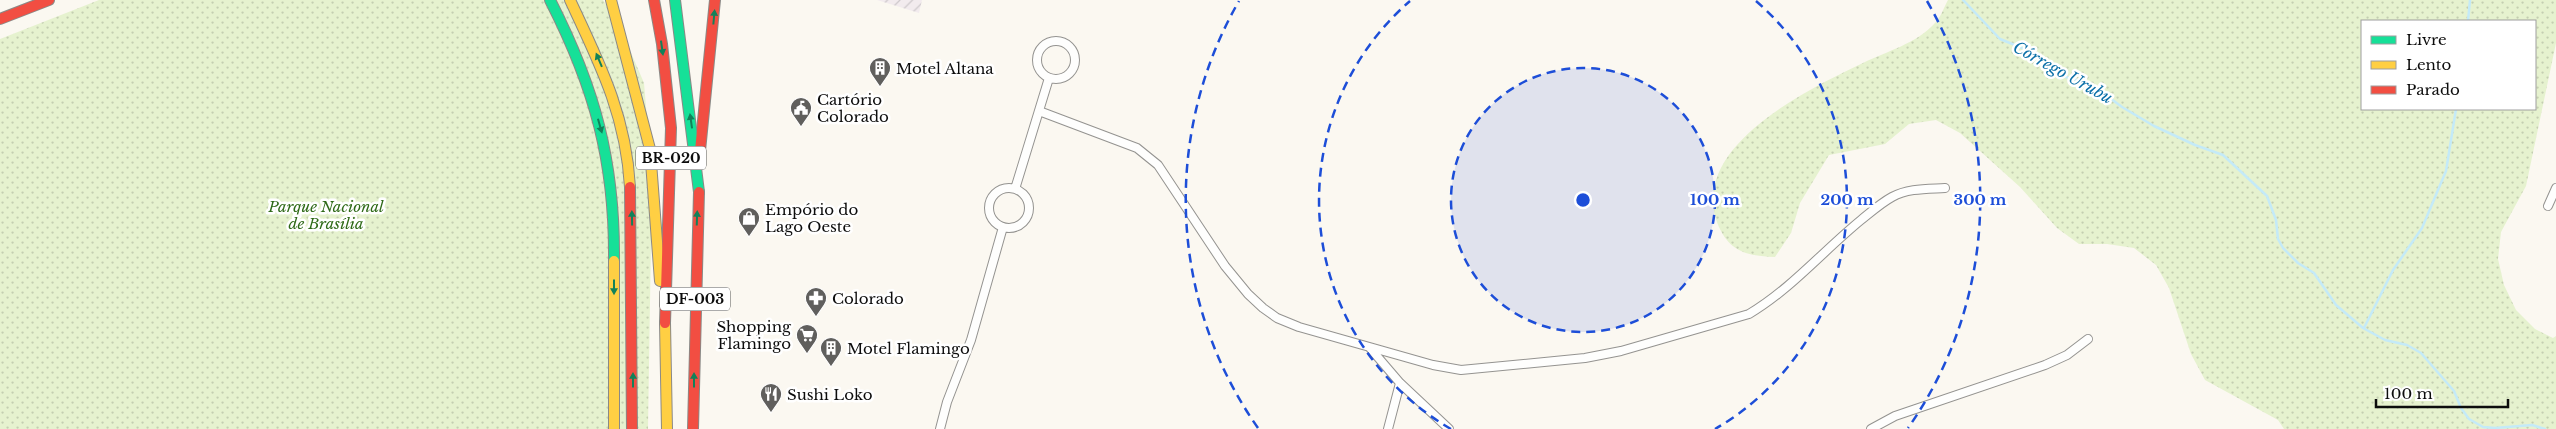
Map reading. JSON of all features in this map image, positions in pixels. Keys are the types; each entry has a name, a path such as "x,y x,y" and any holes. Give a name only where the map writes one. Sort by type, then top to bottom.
{"main road":[{"path":"0,19 49,0"},
{"path":"550,0 569,35 587,81 603,137 611,180 614,225 614,429"},
{"path":"570,0 608,81 622,125 629,168 632,224 632,429"},
{"path":"611,0 632,73 650,148 657,259 665,316"},
{"name":"BR-020","path":"654,0 662,44 670,128 665,316"},
{"name":"BR-020","path":"675,0 698,170"},
{"path":"698,170 715,0"},
{"name":"DF-003","path":"694,429 698,170"},
{"name":"DF-003","path":"665,316 667,429"}],"street":[{"path":"1052,40 1066,43 1072,49 1075,65 1065,77 1049,78 1038,68 1038,53 1041,47 1052,40"},
{"path":"1016,188 1049,78"},
{"path":"1039,111 1137,148 1149,156 1158,165 1226,266 1248,294 1277,318 1299,327 1370,348 1450,368 1479,369 1585,358 1621,351 1729,321 1767,304 1794,282 1843,234 1893,196 1923,189 1945,188"},
{"path":"1016,188 1027,199 1028,214 1018,226 1003,228 991,218 989,202 1000,190 1016,188"},
{"path":"2548,206 2556,188"},
{"path":"940,429 971,340 1003,228"},
{"path":"1871,429 1895,416 2045,365 2067,355 2088,339"},
{"path":"1370,348 1400,384 1449,429"},
{"path":"1388,429 1400,384"}],"shaded area":[{"path":"877,0 922,0 919,13"}],"green space":[{"name":"Parque Nacional de Brasília","path":"99,0 603,0 618,22 644,83 652,178 648,429 0,429 0,39"},
{"path":"1948,0 2556,0 2556,43 2526,186 2501,232 2498,259 2504,285 2516,310 2535,329 2553,338 2556,336 2556,429 2284,429 2278,420 2205,380 2191,354 2169,288 2156,265 2134,248 2107,244 2079,244 2057,228 2020,187 1960,133 1936,120 1909,124 1885,144 1829,155 1800,203 1791,233 1775,257 1751,254 1731,245 1721,231 1713,202 1718,175 1733,150 1755,127 1782,107 1811,89 1910,42 1927,30 1941,15"}],"waterway":[{"name":"Córrego Urubu","path":"1963,0 2000,39 2037,54 2066,77 2091,84 2122,107 2154,126 2195,145 2223,155 2267,196 2276,220 2278,239 2283,248 2298,263 2314,273 2336,305 2363,328 2385,340 2407,345 2421,353 2454,391 2461,408 2469,419 2483,427 2532,425 2545,429"},
{"path":"2468,20 2470,0"},
{"path":"2364,328 2393,270 2422,228 2446,171 2456,110"}],"traffic: fast":[{"path":"550,0 579,64 599,126 611,191 614,261"},
{"path":"675,0 699,192"}],"traffic: slow":[{"path":"570,0 610,90 623,136 628,161 630,187"},
{"path":"611,0 650,149 660,281"},
{"path":"614,261 614,429"},
{"path":"665,323 667,429"}],"traffic: jam":[{"path":"0,19 49,0"},
{"path":"654,0 662,44 671,128 665,323"},
{"path":"700,151 715,0"},
{"path":"630,187 632,429"},
{"path":"693,429 699,192"}],"place":[{"name":"Motel Altana","path":"880,87"},
{"name":"Cartório Colorado","path":"801,127"},
{"name":"Empório do Lago Oeste","path":"749,237"},
{"name":"Colorado","path":"816,317"},
{"name":"Shopping Flamingo","path":"807,354"},
{"name":"Motel Flamingo","path":"831,367"},
{"name":"Sushi Loko","path":"771,413"}]}
